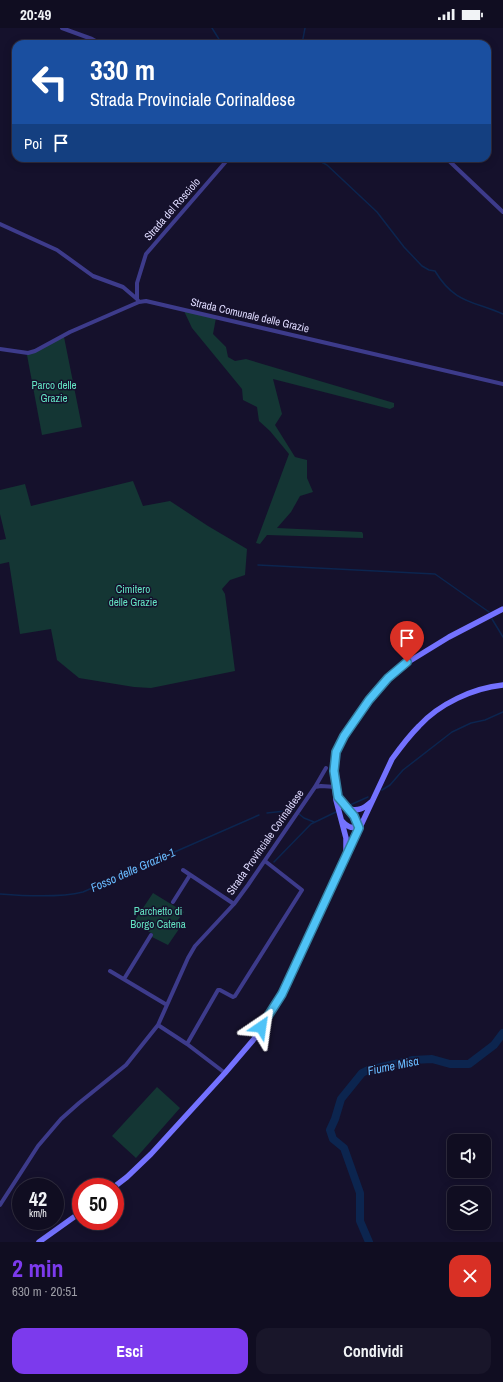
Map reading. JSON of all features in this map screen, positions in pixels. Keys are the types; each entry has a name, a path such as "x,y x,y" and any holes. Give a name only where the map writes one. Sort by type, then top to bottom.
{"main road":[{"path":"344,862 347,846 336,800 334,762 336,752 340,744 369,700 388,678 400,667 414,657 503,609"},
{"path":"124,1179 151,1154 254,1039 282,994 392,759 420,725 442,707 476,692 503,685"},
{"path":"336,788 338,797 354,816 359,828"},
{"path":"348,809 356,810 364,808 374,798"},
{"path":"342,821 346,826 359,828"},
{"path":"39,1242 72,1218"}],"street":[{"path":"62,28 94,40"},
{"name":"Strada del Rosciolo","path":"138,300 139,275 146,254 226,162"},
{"path":"450,162 503,212"},
{"path":"0,224 57,250 93,276 123,287 138,300"},
{"name":"Strada Comunale delle Grazie","path":"0,349 22,353 35,352 70,332 138,300 503,384"},
{"path":"315,787 326,768"},
{"name":"Strada Provinciale Corinaldese","path":"0,1205 38,1146 61,1119 122,1069 158,1025 188,958 195,946 234,904 315,787 321,786 336,788"},
{"path":"187,1044 218,990 233,997 235,996 302,890 265,861"},
{"path":"183,870 234,904"},
{"path":"173,902 190,875"},
{"path":"124,979 151,935"},
{"path":"110,971 167,1005"},
{"path":"158,1025 187,1044 225,1073"}],"green space":[{"path":"184,311 216,318 213,334 226,347 228,357 235,361 246,359 394,403 394,407 390,409 273,379 282,414 275,425 295,457 307,460 307,478 313,492 300,496 291,512 277,528 362,532 363,538 267,535 260,544 256,543 289,454 270,431 259,421 257,407 243,400 242,389 192,328"},
{"name":"Parco delle Grazie","path":"64,337 82,427 42,435 27,355"},
{"name":"Cimitero delle Grazie","path":"133,481 143,506 170,501 247,549 245,575 230,580 222,589 225,594 235,671 151,688 134,687 79,678 57,660 51,629 20,634 9,562 0,564 0,540 6,539 0,514 0,490 25,484 31,506"},
{"name":"Parchetto di Borgo Catena","path":"153,893 184,912 174,925 179,929 168,945 152,937 153,934 133,923"},
{"path":"157,1087 180,1108 136,1158 112,1136"}],"waterway":[{"path":"212,28 220,40"},
{"path":"303,40 305,28"},
{"path":"321,162 327,165 377,212 404,247 422,266 429,270 435,271 442,282 449,289 465,300 503,314"},
{"path":"258,565 435,574 489,612"},
{"path":"492,619 503,637"},
{"name":"Fosso delle Grazie-1","path":"382,790 390,785 403,770 452,732 471,723 485,720 503,712"},
{"name":"Fosso delle Grazie-1","path":"350,805 368,797"},
{"name":"Fosso delle Grazie-1","path":"267,813 294,810"},
{"path":"274,862 311,824 338,811"},
{"name":"Fosso delle Grazie-1","path":"299,814 314,822"},
{"name":"Fosso delle Grazie-1","path":"0,894 53,896 83,892 259,815"},
{"name":"Fiume Misa","path":"369,1242 360,1221 360,1193 344,1148 333,1139 330,1130 341,1099 362,1073 368,1070 413,1060 432,1059 450,1064 469,1064 494,1045 503,1033"}],"route":[{"path":"261,1027 282,994 359,828 354,816 338,797 334,771 336,752 344,736 369,700 388,678 407,662"}]}
